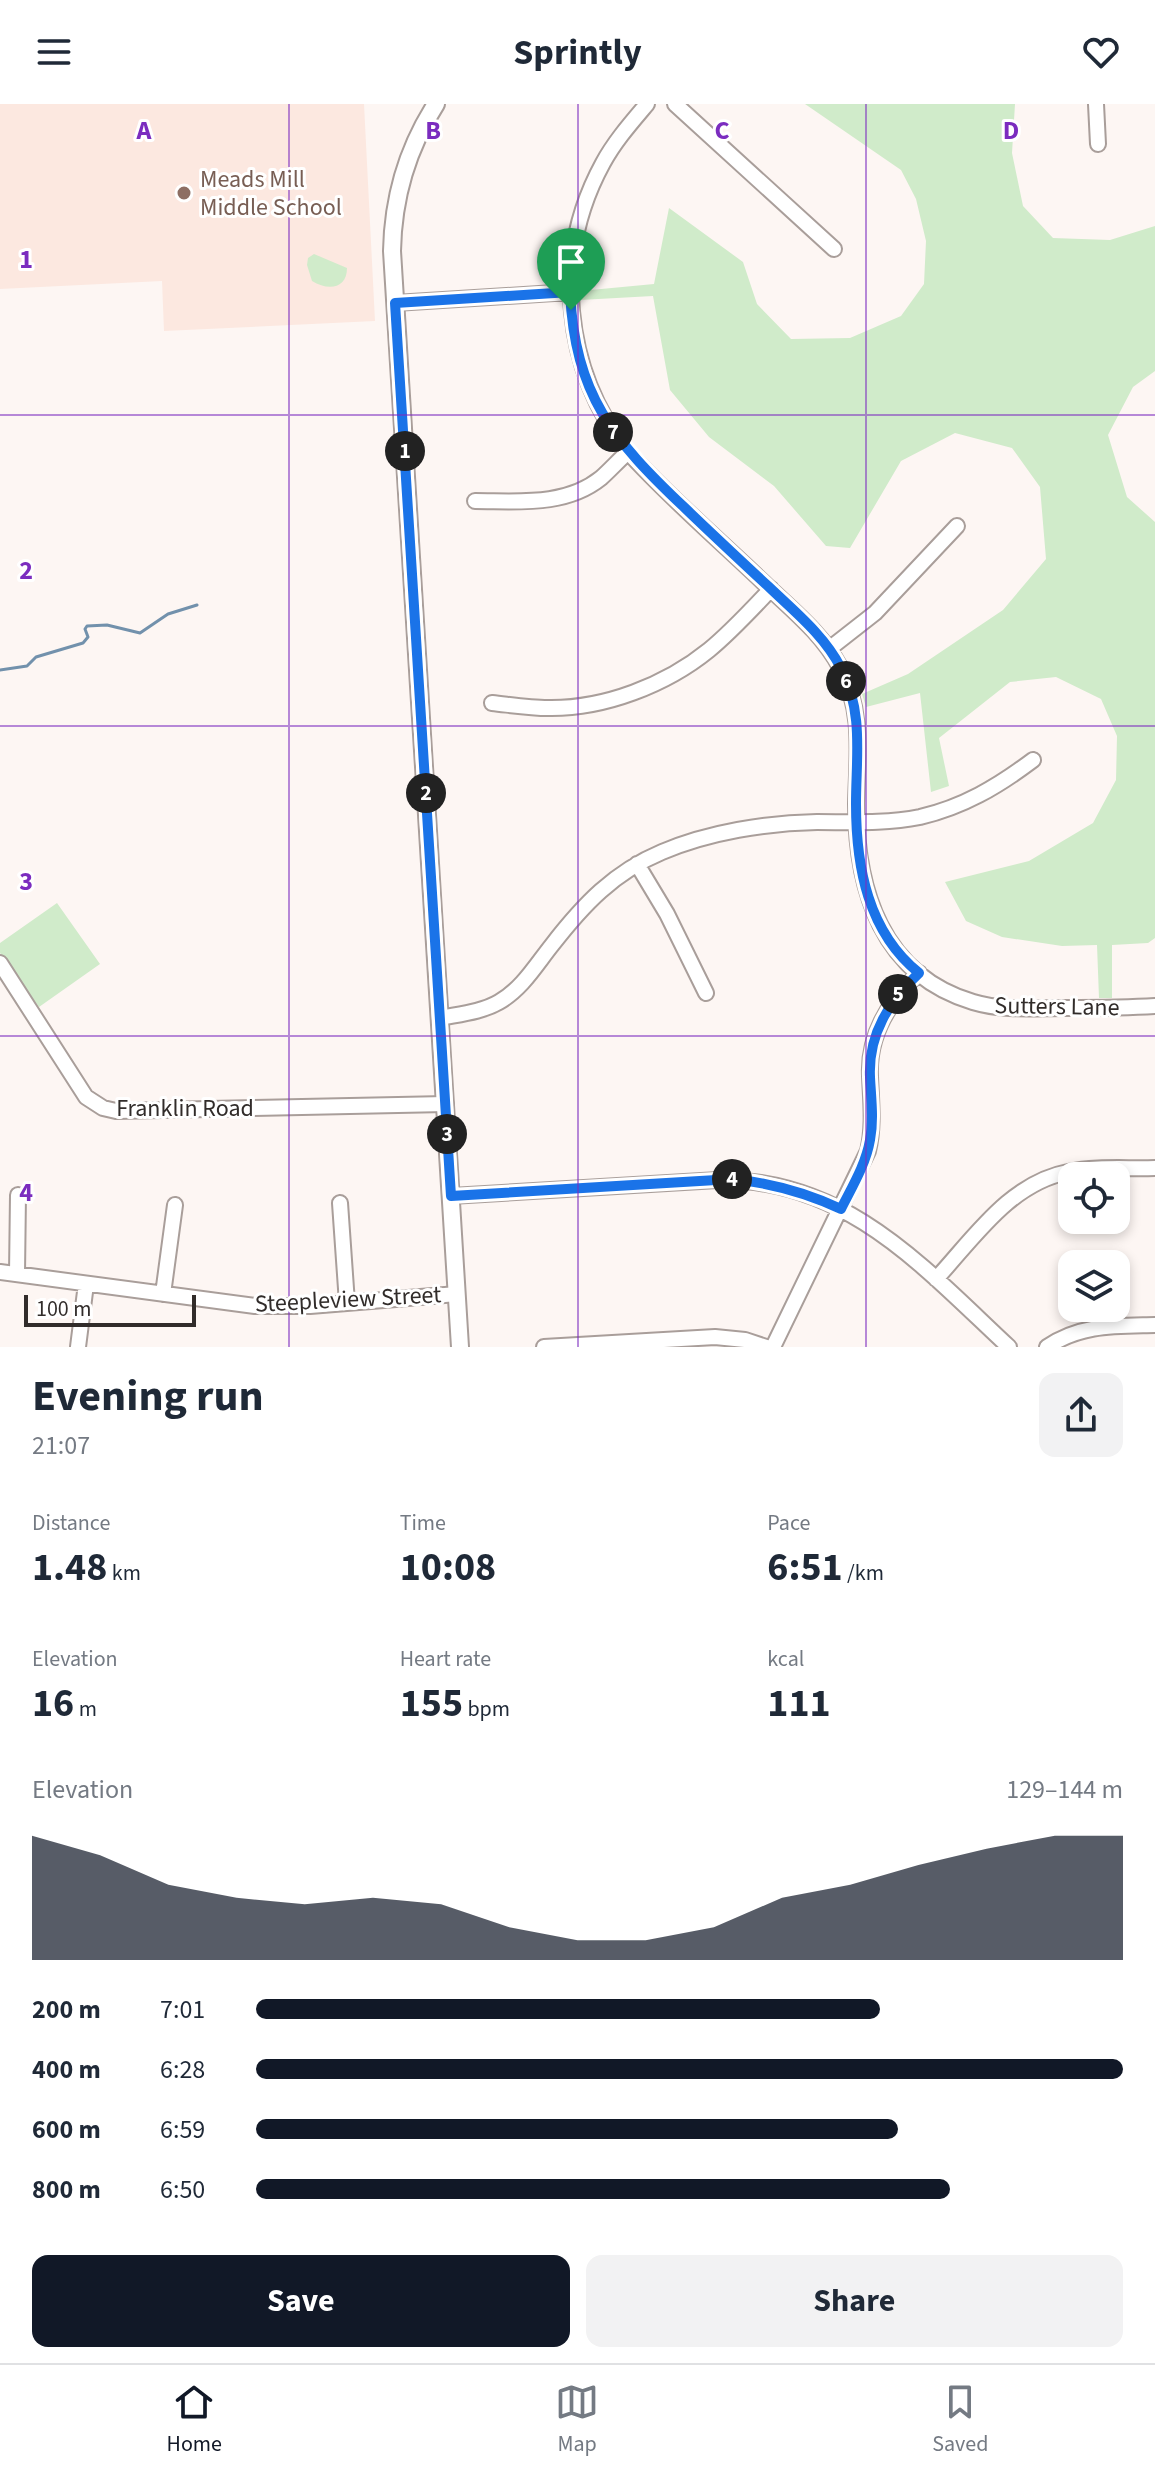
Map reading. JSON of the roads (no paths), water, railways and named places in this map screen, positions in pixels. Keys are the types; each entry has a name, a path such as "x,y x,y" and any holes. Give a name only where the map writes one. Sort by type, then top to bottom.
{"street":[{"path":"436,104 415,141 401,178 392,234 460,1347"},
{"name":"Sutters Lane","path":"647,104 616,142 593,183 575,239 570,292 574,336 585,378 605,420 628,452 806,622 841,668 858,719 857,823 862,872 874,913 893,948 919,973 955,996 994,1007 1155,1006"},
{"path":"675,104 834,249"},
{"path":"1096,104 1098,144"},
{"path":"395,303 570,292"},
{"path":"475,501 529,502 564,496 601,478 628,452"},
{"path":"829,649 875,613 957,526"},
{"path":"492,703 565,707 602,701 639,690 697,659 728,633 771,589"},
{"path":"440,1018 485,1009 511,995 588,901 637,864 685,844 745,830 795,823 857,823 917,817 955,807 998,786 1033,760"},
{"path":"637,864 667,914 706,993"},
{"name":"Franklin Road","path":"0,963 86,1097 103,1108 116,1111 446,1104"},
{"path":"773,1347 864,1162 870,1140 870,1064 876,1032 894,999 919,973"},
{"path":"936,1279 1010,1200 1042,1179 1070,1171 1155,1168"},
{"path":"451,1196 733,1179 784,1189 819,1199 883,1234 1009,1347"},
{"path":"17,1274 18,1195"},
{"path":"340,1203 347,1303"},
{"path":"163,1294 175,1205"},
{"name":"Steepleview Street","path":"0,1272 255,1306 347,1303 457,1294"},
{"path":"78,1347 86,1284"},
{"path":"1047,1347 1076,1331 1096,1327 1155,1325"},
{"path":"544,1347 715,1337 745,1340 766,1347"}],"waterway":[{"path":"0,670 27,666 36,657 83,643 88,637 87,626 107,625 140,633 168,614 197,605"}],"place":[{"name":"Meads Mill Middle School","path":"184,193"}]}
